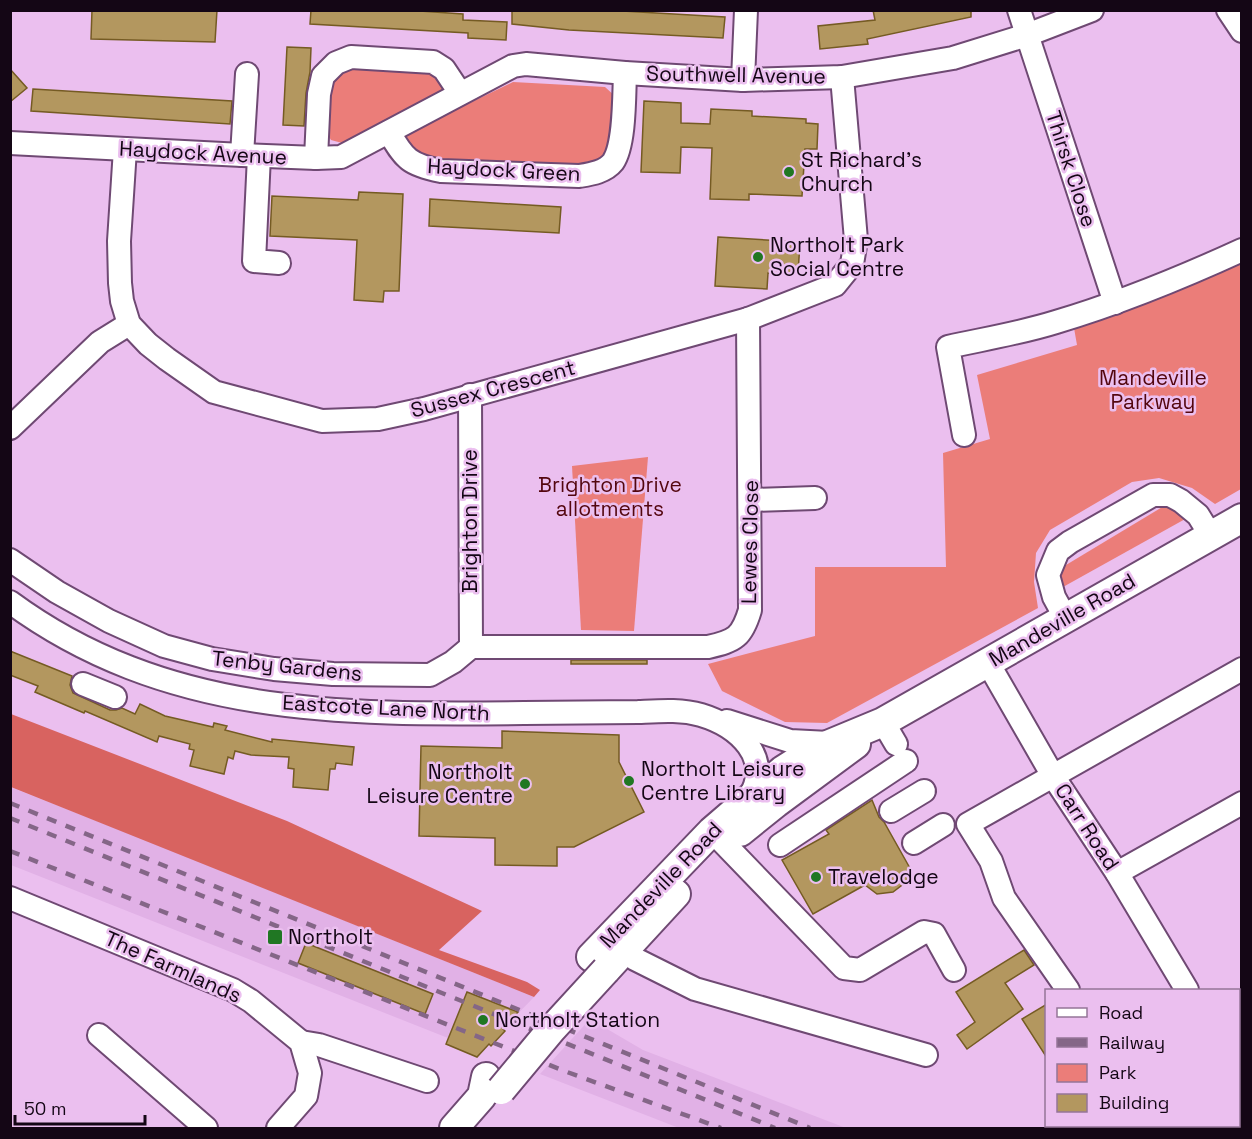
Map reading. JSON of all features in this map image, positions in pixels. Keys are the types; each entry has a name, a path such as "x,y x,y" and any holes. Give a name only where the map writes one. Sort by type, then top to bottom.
{"main road":[{"name":"Mandeville Road","path":"779,785 895,742 988,663 1242,518"},
{"name":"Mandeville Road","path":"454,1128 490,1088 526,1029 607,960 719,838 779,785 797,759 829,743 895,742"}],"street":[{"path":"743,80 746,10"},
{"name":"Thirsk Close","path":"1019,10 1115,303"},
{"name":"Southwell Avenue","path":"389,132 513,66 526,64 743,80 842,77 953,58 1027,35 1092,10"},
{"path":"1228,10 1242,31"},
{"path":"316,158 319,94 323,76 336,63 351,57 433,62 444,69 460,93"},
{"name":"Haydock Green","path":"389,132 400,152 418,167 441,171 579,176 598,173 613,163 620,145 626,73"},
{"path":"247,74 254,261 279,263"},
{"name":"Sussex Crescent","path":"125,149 119,241 122,301 129,324 148,344 214,392 322,421 378,419 424,409 748,319 835,285 852,264 856,240 842,77"},
{"name":"Haydock Avenue","path":"10,142 316,158 341,157 389,132"},
{"path":"964,435 948,347 1054,323 1115,303 1181,278 1242,250"},
{"name":"Lewes Close","path":"471,646 708,647 731,642 745,629 750,610 748,319"},
{"path":"10,428 100,342 129,324"},
{"name":"Brighton Drive","path":"470,395 471,646"},
{"path":"1066,619 1054,597 1048,575 1058,551 1070,542 1153,495 1170,495 1198,515 1211,536"},
{"path":"751,500 816,498"},
{"name":"Tenby Gardens","path":"10,560 57,592 109,621 164,646 212,659 274,669 333,674 430,675 453,662 471,646"},
{"name":"Eastcote Lane North","path":"10,602 91,652 148,676 198,690 251,700 324,710 524,713 674,711 693,713 789,741 829,743"},
{"path":"99,690 111,660"},
{"name":"Carr Road","path":"988,663 1053,776 1117,873 1186,989"},
{"path":"1067,989 1004,898 991,861 968,824 1242,669"},
{"name":"Eastcote Lane North","path":"711,718 736,732 779,785"},
{"name":"Eastcote Lane North","path":"742,726 758,735 772,747 781,761 779,785"},
{"path":"780,845 895,742"},
{"path":"752,750 757,772 756,784 779,785"},
{"path":"891,811 924,791"},
{"path":"1117,873 1242,803"},
{"path":"914,843 943,825"},
{"path":"719,838 844,969 860,970 924,932 934,934 954,970"},
{"name":"The Farmlands","path":"10,898 232,990 251,1001 301,1042"},
{"path":"607,960 635,959 695,989 927,1055"},
{"path":"99,1035 206,1128"},
{"path":"278,1128 306,1096 310,1073 301,1042 319,1045 427,1080"}],"shaded area":[{"path":"11,714 287,821 482,911 439,950 527,982 540,990 534,997 11,787"},
{"path":"10,787 534,997 504,1028 505,1031 491,1046 489,1044 477,1057 446,1044 448,1038 11,865"},
{"path":"590,1019 643,1050 846,1128 679,1128 540,1074"}],"green space":[{"path":"354,63 431,67 446,83 457,109 513,82 605,87 616,97 613,145 603,161 582,168 428,161 412,147 396,118 342,143 331,140 325,130 329,84 338,71"},
{"name":"Mandeville Parkway","path":"1241,260 1241,489 1215,504 1192,488 1159,478 1132,482 1050,530 1036,553 1034,582 1038,608 827,723 785,722 722,691 708,664 815,636 815,567 946,567 943,453 990,439 977,375 1077,345 1074,328"},
{"name":"Brighton Drive allotments","path":"648,457 634,631 581,630 572,466"},
{"path":"1164,506 1175,507 1187,518 1063,587 1060,575 1066,565"}],"building":[{"path":"92,10 217,10 215,42 91,39"},
{"path":"311,10 405,10 463,14 463,20 507,22 506,40 468,38 468,33 310,24"},
{"path":"512,10 605,10 725,17 723,38 569,30 512,24"},
{"path":"873,10 971,10 971,17 867,39 868,44 820,49 818,26 875,20"},
{"path":"287,47 311,48 304,126 283,125"},
{"path":"10,69 27,88 10,102"},
{"path":"33,89 232,101 230,124 31,111"},
{"path":"644,101 681,103 681,123 710,124 711,109 752,111 752,116 806,119 806,123 818,124 817,149 805,149 802,196 749,194 749,200 710,199 712,148 681,147 680,173 641,172"},
{"path":"359,192 403,194 399,291 384,291 383,302 354,300 357,240 270,236 272,196 358,200"},
{"path":"430,199 561,207 559,233 429,226"},
{"name":"Northolt Park Social Centre","path":"718,237 800,242 798,274 768,273 767,289 715,286"},
{"path":"10,651 72,676 70,685 73,693 110,710 122,708 135,714 140,704 165,716 213,727 214,723 227,726 225,730 272,742 272,739 354,747 352,765 336,763 335,769 330,769 328,790 293,787 294,769 288,768 289,757 251,755 235,751 233,759 228,757 224,774 190,766 194,750 189,749 190,744 159,736 157,742 35,692 38,686 10,675"},
{"path":"571,660 647,660 647,664 571,664"},
{"name":"Northolt Leisure Centre","path":"502,731 619,735 619,762 644,812 574,847 557,847 557,866 495,865 495,838 419,836 421,746 502,748"},
{"path":"872,800 879,817 911,870 906,882 893,892 877,894 865,885 813,914 782,860 829,834 826,830"},
{"path":"306,943 433,994 425,1014 298,963"},
{"path":"1024,950 1034,965 1005,983 1023,1009 967,1049 957,1035 975,1022 956,992"},
{"name":"Northolt Station","path":"467,992 518,1012 503,1029 505,1031 477,1057 446,1044"},
{"path":"1045,1005 1045,1055 1022,1019"}],"railway":[{"path":"10,803 810,1128"},
{"path":"10,818 775,1128"},
{"path":"10,851 567,1072 721,1128"}],"place":[{"name":"St Richard's Church","path":"789,172"},
{"name":"Northolt Park Social Centre","path":"758,257"},
{"name":"Northolt Leisure Centre Library","path":"629,781"},
{"name":"Northolt Leisure Centre","path":"525,784"},
{"name":"Travelodge","path":"816,877"},
{"name":"Northolt","path":"275,937"},
{"name":"Northolt Station","path":"483,1020"}]}
